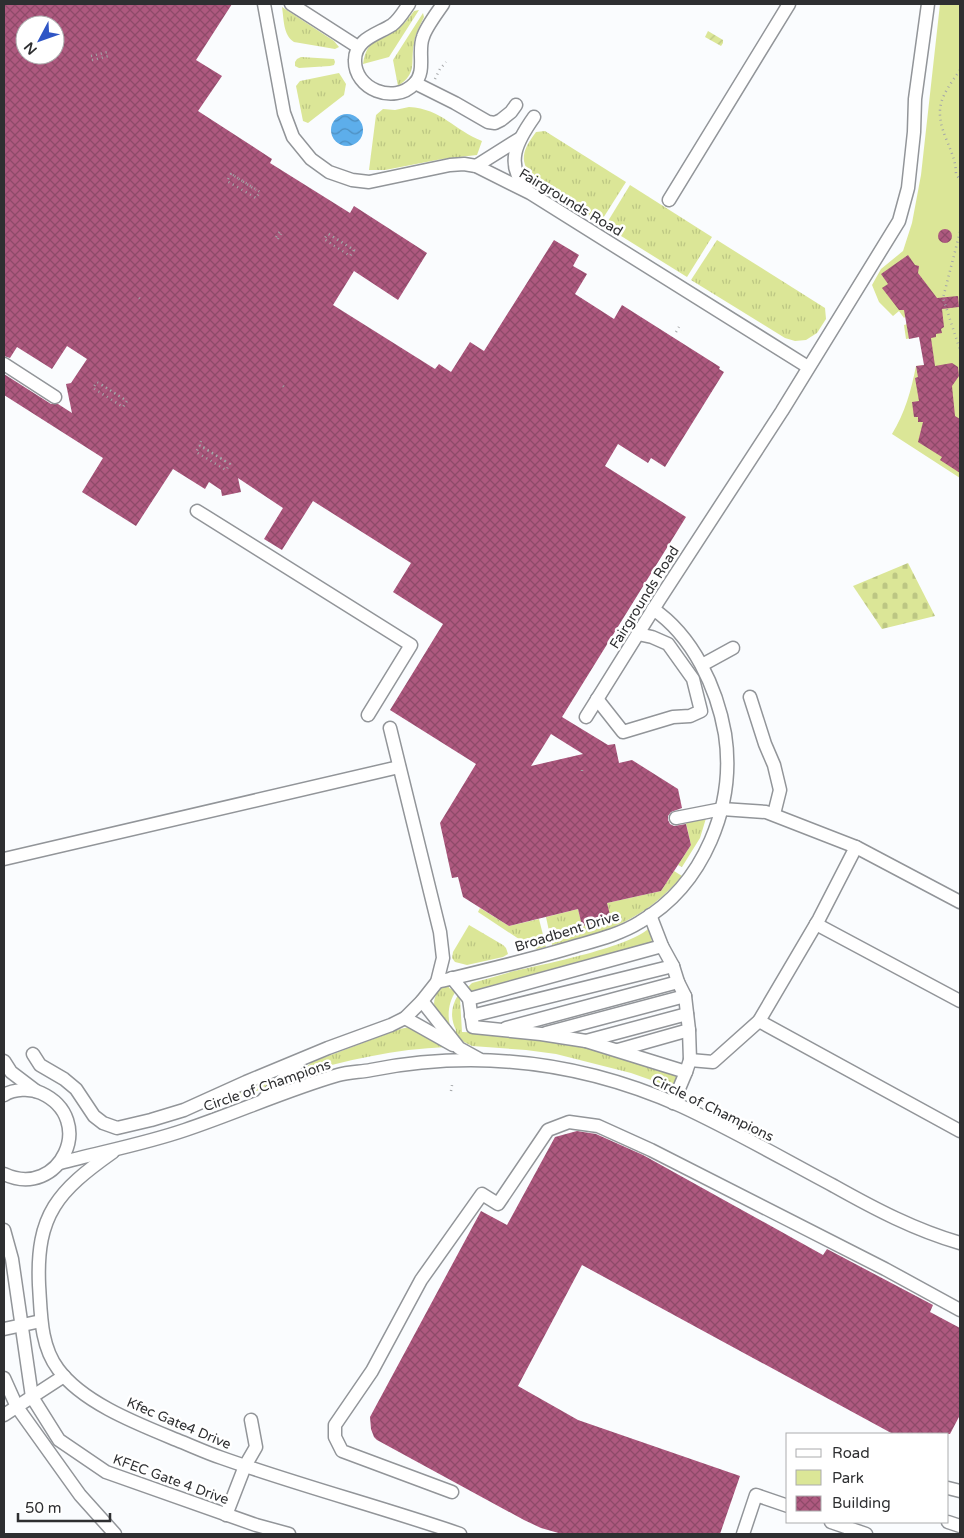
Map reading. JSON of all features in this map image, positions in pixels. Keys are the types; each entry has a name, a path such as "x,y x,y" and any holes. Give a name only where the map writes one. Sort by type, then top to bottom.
{"street":[{"name":"Fairgrounds Road","path":"264,4 284,113 292,137 311,159 329,172 352,180 370,182 450,165 464,164 476,166 530,193 808,367"},
{"path":"291,4 358,47"},
{"path":"408,4 393,24 379,31 358,47 355,60 358,73 363,82 372,90 388,94 405,91 416,83 422,67 421,47 423,36 443,4"},
{"path":"669,200 789,4"},
{"name":"Fairgrounds Road","path":"586,717 653,609 782,411 899,221 908,188 914,132 915,99 928,4"},
{"path":"416,83 455,102 488,122 501,120 516,105"},
{"path":"530,193 521,183 515,172 514,154 519,139 534,117"},
{"path":"476,166 519,139"},
{"path":"4,364 55,397"},
{"path":"197,510 411,645 368,715"},
{"name":"Broadbent Drive","path":"437,982 552,954 605,938 639,923 661,907 700,863 714,836 722,808 727,782 728,753 716,694 702,665 666,618 653,609"},
{"path":"597,699 623,732 673,717 690,716 702,711 693,679 668,644 652,637 638,634"},
{"path":"702,665 733,648"},
{"path":"750,697 774,765 780,790 774,814"},
{"path":"33,1054 40,1065 64,1079 76,1089 94,1116 103,1124 117,1128 184,1110 328,1048 405,1018 437,982 443,958 440,932 390,728"},
{"path":"4,859 399,767"},
{"path":"676,818 722,808 774,814 856,846 960,902"},
{"path":"452,978 469,999 473,1027 586,1041 688,1066 713,1062 760,1021 816,924 856,846"},
{"path":"650,915 685,996 689,1030 688,1066 673,1103"},
{"path":"816,924 960,1001"},
{"path":"469,999 662,946"},
{"path":"471,1016 673,966"},
{"path":"498,1030 678,982"},
{"path":"541,1034 685,996"},
{"path":"422,1001 459,1048"},
{"path":"586,1041 687,1014"},
{"path":"405,1018 481,1060"},
{"path":"760,1021 960,1132"},
{"path":"618,1050 689,1030"},
{"path":"261,1102 302,1060"},
{"name":"Circle of Champions","path":"4,1174 20,1179 34,1179 48,1173 60,1163 183,1130 342,1074 409,1063 481,1060 536,1064 585,1073 631,1086 673,1103 734,1132 913,1227 960,1243"},
{"path":"4,1061 10,1072 36,1091 50,1098 61,1108 68,1121 70,1136 67,1150 60,1163"},
{"path":"4,1096 22,1090 36,1091"},
{"path":"223,1092 230,1113"},
{"path":"452,1492 342,1451 335,1437 335,1425 372,1371 421,1280 482,1194 498,1204 548,1130 569,1122 598,1126 650,1150 885,1269 960,1310"},
{"name":"Kfec Gate4 Drive","path":"119,1147 82,1175 63,1193 45,1224 39,1250 41,1322 45,1343 57,1368 64,1376 96,1402 119,1415 220,1458 460,1534"},
{"name":"KFEC Gate 4 Drive","path":"4,1230 12,1259 32,1397 59,1440 106,1472 256,1525 289,1534"},
{"path":"4,1329 41,1322"},
{"path":"4,1415 64,1376"},
{"path":"4,1378 17,1407 80,1495 115,1534"},
{"path":"226,1514 256,1447 251,1420"},
{"path":"743,1534 756,1495 786,1505"},
{"path":"834,1523 866,1534"}],"path":[{"path":"91,56 108,54 92,60"},
{"path":"434,83 440,68 446,62"},
{"path":"960,70 946,90 939,116 945,137 956,162 956,175 960,179"},
{"path":"232,175 260,192 256,198 227,180 231,174 256,190"},
{"path":"277,238 281,232"},
{"path":"960,232 942,298 960,350"},
{"path":"329,234 354,250 350,256 324,239 328,234 330,235 357,252"},
{"path":"676,332 679,327"},
{"path":"102,385 124,399 127,401 123,407 93,388 97,382 127,401 129,397"},
{"path":"201,442 199,445 202,447 210,452 230,464 226,470 196,452 200,445 225,461"},
{"path":"451,1092 452,1085"}],"green space":[{"path":"940,4 960,4 960,478 892,434 907,402 916,366 925,365 921,336 906,339 904,325 911,323 899,311 893,316 879,302 872,285 881,269 903,251 912,223 921,175"},
{"path":"282,7 334,41 339,47 335,49 294,42 286,31"},
{"path":"419,10 389,57 363,64 370,46 398,29 414,11"},
{"path":"423,13 424,17 415,40 411,72 398,86 393,60"},
{"path":"708,31 723,40 721,46 705,37"},
{"path":"301,57 334,59 335,62 334,65 330,66 299,68 295,66 295,62"},
{"path":"339,73 346,84 344,95 308,123 303,121 296,86 300,81"},
{"path":"409,107 439,116 482,141 477,155 442,159 385,170 369,170 376,115 383,109 395,110"},
{"path":"545,131 626,182 600,223 535,181 526,168 524,156 528,145 536,132"},
{"path":"630,185 712,237 687,277 605,226"},
{"path":"717,240 825,308 826,319 817,333 806,340 795,341 785,338 691,280"},
{"path":"908,563 935,616 882,629 853,586"},
{"path":"707,815 700,838 682,867 678,865 691,845 685,819"},
{"path":"674,871 682,876 668,891 639,914 607,929 552,945 546,917 578,909 582,925 610,919 607,903 661,891"},
{"path":"480,908 509,926 539,919 546,947 537,949 531,947 478,912"},
{"path":"469,925 503,945 508,954 503,957 467,965 455,962 452,958 453,952"},
{"path":"650,927 652,943 469,992 468,987 472,983 607,948 641,934"},
{"path":"449,985 449,988 456,991 449,1008 450,1026 437,1013 434,1007 436,994 442,988"},
{"path":"458,995 460,999 462,1032 494,1033 602,1050 676,1075 675,1083 668,1086 631,1073 556,1054 472,1046 455,1034 456,1030 452,1012"},
{"path":"409,1027 447,1047 371,1056 297,1075 312,1062"},
{"path":"281,1075 270,1086 233,1099 232,1094"}],"water":[{"path":"347,114 359,118 363,130 359,142 347,146 335,142 331,130 335,118"}],"building":[{"path":"4,4 232,4 196,60 222,76 198,111 272,159 270,163 350,213 354,206 427,253 398,300 354,271 333,305 435,369 439,364 451,372 470,342 484,351 554,240 579,255 573,266 587,274 575,294 614,319 622,305 720,367 719,369 724,372 665,467 651,458 648,463 618,444 605,466 686,517 562,717 608,745 615,744 619,763 632,760 678,789 682,808 671,812 668,820 674,826 686,824 691,845 661,891 607,903 611,919 582,926 578,909 509,926 463,897 458,877 452,878 440,823 476,764 390,710 443,624 393,592 411,563 313,501 282,550 264,539 283,508 238,478 241,492 222,496 221,490 209,482 205,489 173,469 136,526 82,492 103,458 4,395 4,374 51,404 58,404 72,413 66,384 71,383 87,359 67,346 52,369 17,347 10,358 4,356","holes":["551,734 583,754 531,766"]},
{"path":"942,229 948,229 952,236 948,243 942,243 938,239 938,233"},
{"path":"908,255 915,265 919,266 918,273 937,298 958,296 959,307 942,309 944,327 941,329 942,333 936,334 936,337 931,338 935,366 952,363 958,367 959,376 952,386 955,416 960,419 960,473 940,460 942,457 918,442 923,422 918,422 918,417 914,417 912,402 919,401 915,378 918,377 916,366 924,365 919,337 909,339 904,310 899,310 882,288 888,284 881,274"},
{"path":"577,1131 596,1134 643,1155 823,1255 827,1249 933,1305 930,1312 960,1328 960,1415 950,1434 891,1433 582,1265 518,1386 578,1420 740,1476 720,1534 562,1534 541,1528 524,1520 377,1440 371,1429 370,1417 481,1211 507,1225 555,1137"}]}
